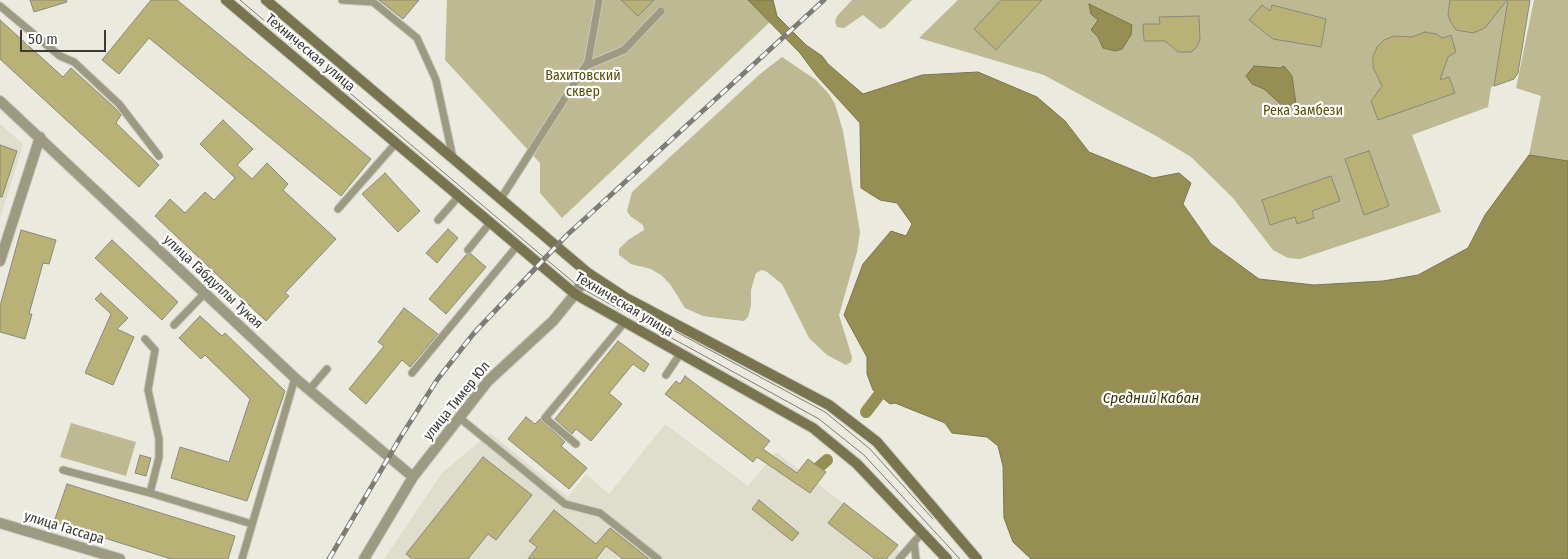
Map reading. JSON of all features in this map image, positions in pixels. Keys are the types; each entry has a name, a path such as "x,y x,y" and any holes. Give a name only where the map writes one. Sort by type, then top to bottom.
{"main road":[{"name":"Техническая улица","path":"226,0 575,294 813,428 857,464 947,559"},
{"name":"Техническая улица","path":"266,0 588,273 626,298 829,405 876,442 976,559"}],"street":[{"name":"улица Габдуллы Тукая","path":"0,101 295,378 413,477"},
{"path":"0,262 40,137"},
{"name":"улица Тимер Юл","path":"364,559 413,477 488,381 553,321 575,294 588,273"},
{"name":"улица Гассара","path":"0,523 120,559"}],"lane":[{"path":"342,0 373,2 417,38 436,80 454,161"},
{"path":"500,200 586,66 599,0"},
{"path":"0,6 60,56 74,62 112,98 158,156"},
{"path":"586,66 624,50 661,11"},
{"path":"338,209 396,143"},
{"path":"438,220 459,196"},
{"path":"468,250 490,223"},
{"path":"412,373 517,246"},
{"path":"174,325 205,293"},
{"path":"576,444 545,418 624,323"},
{"path":"145,339 156,350 148,390 159,439 160,457 150,493"},
{"path":"666,375 680,354"},
{"path":"309,390 327,369"},
{"path":"242,559 295,378"},
{"path":"460,419 565,504 600,513 658,559"},
{"path":"63,470 150,493 252,524"},
{"path":"899,559 922,533"},
{"path":"914,542 916,559"}],"shaded area":[{"path":"0,124 23,144 0,219"},
{"path":"665,424 748,486 776,452 898,545 899,559 384,559 442,473 490,433 568,497 586,474 609,494"}],"green space":[{"name":"Вахитовский сквер","path":"447,0 748,0 771,21 562,218 540,193 540,163 445,60"},
{"path":"852,0 912,0 885,27 880,29 863,15 844,28 837,27 835,22 837,16"},
{"name":"Река Замбези","path":"958,0 1530,0 1518,73 1514,79 1491,87 1488,107 1412,135 1441,212 1300,259 1288,258 1273,250 1233,198 1191,157 1158,137 1044,75 919,38"},
{"path":"1534,0 1568,0 1568,161 1529,155 1541,96 1516,88"},
{"path":"782,57 816,80 829,94 835,104 843,131 860,232 857,252 839,315 852,357 851,362 846,365 827,355 809,338 782,284 767,272 762,270 756,273 751,290 751,306 748,317 744,321 726,319 703,316 685,308 670,284 661,275 651,269 631,264 619,255 619,249 628,240 644,230 643,225 630,216 627,211 632,192 760,74"},
{"path":"71,423 136,442 126,476 60,457"}],"water":[{"name":"Средний Кабан","path":"748,0 773,0 777,16 806,45 822,56 828,64 863,94 922,75 978,72 1037,97 1065,121 1089,152 1153,178 1179,173 1191,183 1183,204 1211,244 1259,279 1314,285 1383,281 1418,275 1468,248 1485,215 1529,155 1568,161 1568,559 1031,559 1013,542 1004,518 1003,466 998,446 987,437 952,433 945,423 895,403 890,404 873,390 867,374 867,357 844,315 863,264 891,231 906,236 912,224 897,203 880,200 861,188 860,123 817,76 800,53"},
{"path":"1089,4 1132,25 1131,35 1122,49 1115,51 1103,48 1098,37 1091,30 1098,20 1091,14"},
{"path":"1254,66 1280,68 1284,66 1292,76 1296,104 1289,109 1285,108 1264,89 1252,84 1246,76"}],"building":[{"path":"30,0 66,0 67,2 34,12"},
{"path":"151,0 177,0 371,159 341,196 149,38 119,74 102,60"},
{"path":"379,0 419,0 403,19"},
{"path":"621,0 654,0 638,16"},
{"path":"1001,0 1042,0 996,50 974,29"},
{"path":"1450,0 1507,0 1485,28 1473,33 1456,30 1448,14"},
{"path":"1508,0 1530,0 1518,73 1514,79 1494,86"},
{"path":"1262,5 1270,11 1272,5 1326,19 1321,47 1273,39 1249,20"},
{"path":"1199,16 1200,40 1196,48 1191,52 1178,52 1165,41 1144,41 1143,24 1160,24 1159,17"},
{"path":"0,20 63,77 71,68 121,115 116,123 159,165 139,187 0,59"},
{"path":"1425,32 1436,34 1442,38 1451,35 1456,52 1448,57 1440,80 1449,77 1455,93 1378,120 1371,101 1382,86 1373,67 1373,57 1377,47 1384,40 1394,36 1412,37"},
{"path":"223,120 253,149 237,165 252,179 267,163 288,184 283,190 336,239 285,293 289,296 266,321 155,216 170,199 185,213 205,192 214,200 235,178 200,144"},
{"path":"0,145 17,151 2,197 0,197"},
{"path":"1369,151 1389,206 1364,215 1345,159"},
{"path":"385,173 420,211 398,232 362,194"},
{"path":"1331,176 1340,201 1312,211 1314,218 1297,224 1295,217 1270,225 1262,200"},
{"path":"448,229 458,238 437,263 426,253"},
{"path":"21,230 56,240 49,264 43,263 29,314 32,314 25,339 0,332 0,306"},
{"path":"112,240 178,302 162,320 95,258"},
{"path":"471,254 486,267 446,314 429,299 466,255"},
{"path":"101,293 128,318 117,329 134,337 113,385 85,373 111,314 95,299"},
{"path":"404,308 438,334 410,367 402,360 366,404 349,389 384,346 378,342"},
{"path":"200,316 222,336 225,333 285,391 247,501 171,478 180,447 229,462 250,399 205,355 201,359 179,338"},
{"path":"618,341 649,364 644,372 633,364 609,393 622,404 591,441 576,429 572,434 555,419"},
{"path":"685,376 770,441 763,449 797,473 808,459 826,472 810,493 757,457 753,462 665,394 676,381 680,384"},
{"path":"526,417 535,424 540,419 565,442 561,446 587,468 569,489 508,439"},
{"path":"140,455 151,458 146,476 135,473"},
{"path":"483,457 532,495 496,540 488,534 468,559 412,559 406,554"},
{"path":"67,484 235,536 228,559 171,559 54,522"},
{"path":"759,500 799,533 792,541 752,509"},
{"path":"844,503 898,545 886,559 875,559 828,523"},
{"path":"554,510 596,544 610,528 649,559 623,559 606,546 596,559 528,559 537,547 529,541"}],"waterway":[{"path":"866,412 879,395"},
{"path":"819,467 827,460"}],"tram line":[{"path":"240,0 579,287 819,419 864,455 960,559"},
{"path":"645,315 825,412 870,449 933,519"}],"railway":[{"path":"329,559 400,438 437,380 474,333 567,235 824,0"}]}
